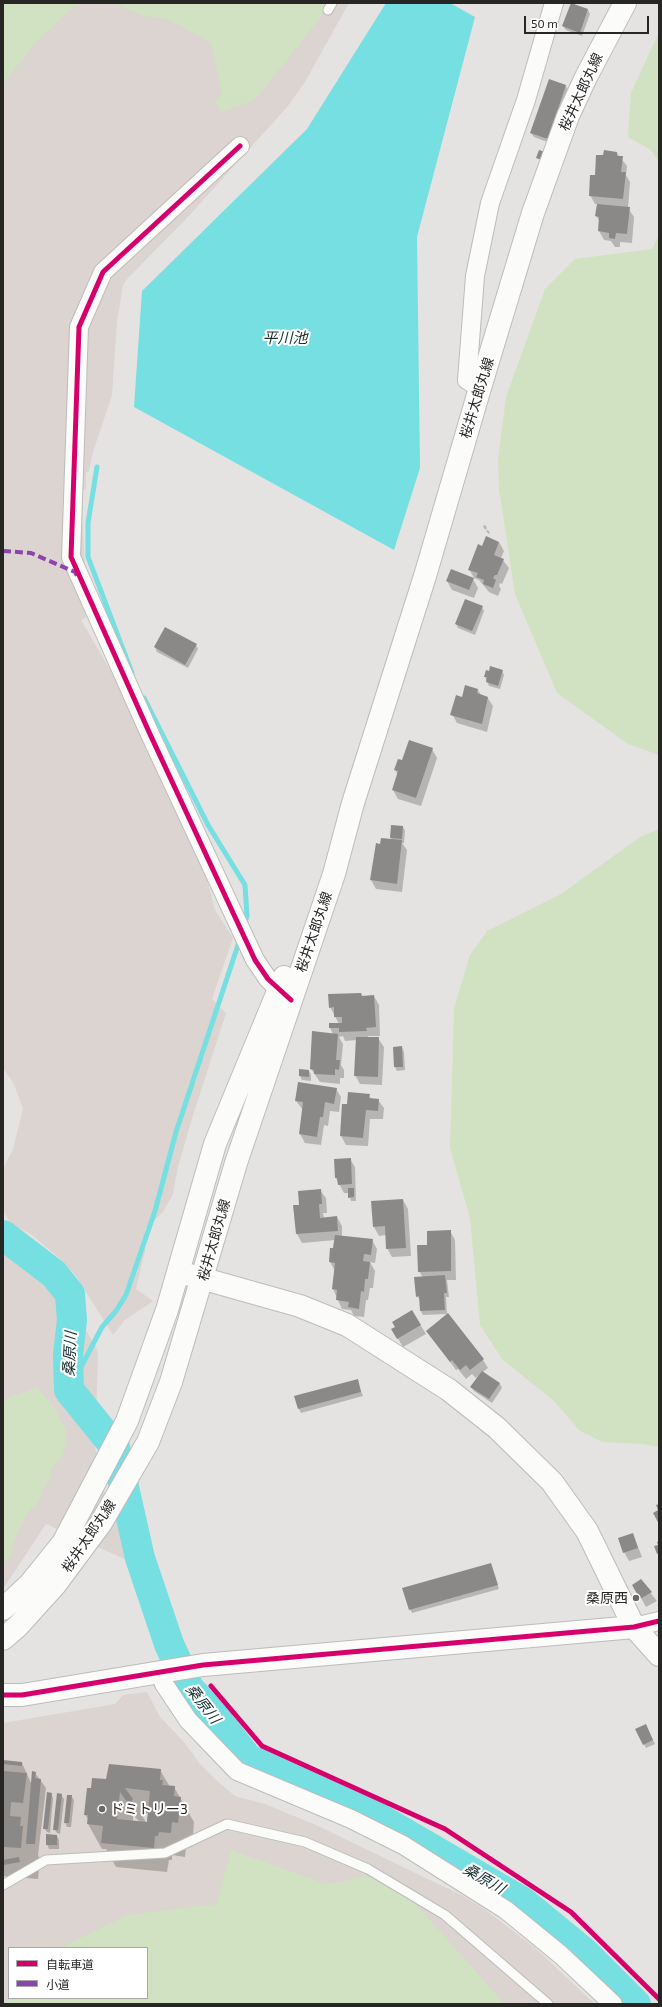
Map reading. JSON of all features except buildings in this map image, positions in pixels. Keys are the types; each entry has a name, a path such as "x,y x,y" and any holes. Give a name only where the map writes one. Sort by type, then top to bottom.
{"main road":[{"name":"桜井太郎丸線","path":"3,1609 30,1584 63,1543 127,1421 167,1310 215,1144 285,995 334,874 353,803 425,576 533,213 568,116 586,77 625,3"},
{"name":"桜井太郎丸線","path":"3,1639 18,1626 55,1585 101,1523 148,1442 171,1382 203,1278 285,995"},
{"path":"178,1271 300,1306 347,1325 449,1390 497,1428 552,1482 587,1531 634,1627 659,1655"},
{"path":"3,1695 22,1695 197,1666 634,1627"}],"street":[{"path":"480,388 468,380 475,276 490,203 526,100 554,3"},
{"path":"240,146 103,272 79,327 71,557 148,732 255,960 268,979 285,995"},
{"path":"634,1627 659,1621"},
{"path":"165,1672 164,1684 188,1720 237,1771 351,1819 403,1845 506,1910 561,1955 613,2004"}],"lane":[{"path":"3,1885 46,1860 165,1854 226,1824 305,1842 368,1869 445,1915 548,2004"}],"shaded area":[{"path":"3,3 349,3 305,82 288,106 187,218 128,278 123,285 117,322 112,395 93,452 89,471 86,473 86,489 81,491 85,568 96,611 81,620 119,685 204,868 215,910 233,938 212,999 226,1013 190,1125 178,1167 173,1194 163,1212 145,1229 145,1251 136,1289 153,1301 125,1320 113,1335 76,1276 59,1258 32,1235 10,1223 3,1210 3,1169 13,1149 23,1109 14,1084 3,1068"},
{"path":"3,1243 30,1259 64,1294 96,1347 98,1354 95,1447 101,1485 105,1497 131,1547 138,1565 46,1524 3,1589"},
{"path":"147,1692 160,1717 184,1742 200,1764 235,1796 265,1804 316,1825 463,1896 483,1908 534,1947 595,2004 3,2004 3,1723 115,1704 123,1695"}],"green space":[{"path":"3,3 89,3 75,5 34,45 3,84"},
{"path":"115,3 326,3 321,17 255,100 221,112 214,100 222,95 211,43 167,19 143,16"},
{"path":"659,32 659,162 651,150 628,137 631,93"},
{"path":"659,235 659,755 628,744 557,693 515,594 499,489 498,459 506,397 545,289 575,259 652,249"},
{"path":"659,829 659,1447 642,1444 603,1442 580,1431 554,1401 502,1359 480,1325 470,1218 450,1148 454,1008 470,955 487,931 561,894 640,837"},
{"path":"37,1387 54,1407 66,1431 66,1445 62,1457 52,1468 50,1479 42,1490 38,1503 29,1510 14,1540 11,1555 3,1565 3,1403 9,1398"},
{"path":"231,1850 326,1884 367,1876 413,1901 505,2004 4,2004 9,1999 148,1999 148,1947 62,1947 128,1915 217,1904"}],"water":[{"name":"平川池","path":"386,3 450,3 475,17 417,237 420,468 394,550 134,407 142,291 307,129"}],"waterway":[{"path":"97,467 88,523 88,557 132,673"},
{"path":"144,698 208,825 245,885 247,916 244,924"},
{"path":"69,1390 102,1327 116,1311 126,1295 155,1211 176,1132 240,939"},
{"name":"桑原川","path":"3,1235 54,1274 70,1294 72,1320 68,1355 69,1390 115,1447 140,1558 169,1644 189,1688 219,1722 248,1759 379,1818 523,1902 584,1952 636,2004"}],"marked path":[{"path":"3,551 31,553 75,572 77,576"}],"cycle path":[{"path":"240,146 103,272 79,327 71,557 149,732 255,960 268,979 291,1000"},
{"path":"3,1695 22,1695 203,1665 634,1627 659,1621"},
{"path":"211,1686 262,1746 445,1829 571,1912 659,1999"}],"place":[{"name":"桑原西","path":"636,1598"},
{"name":"ドミトリー3","path":"102,1809"}]}
